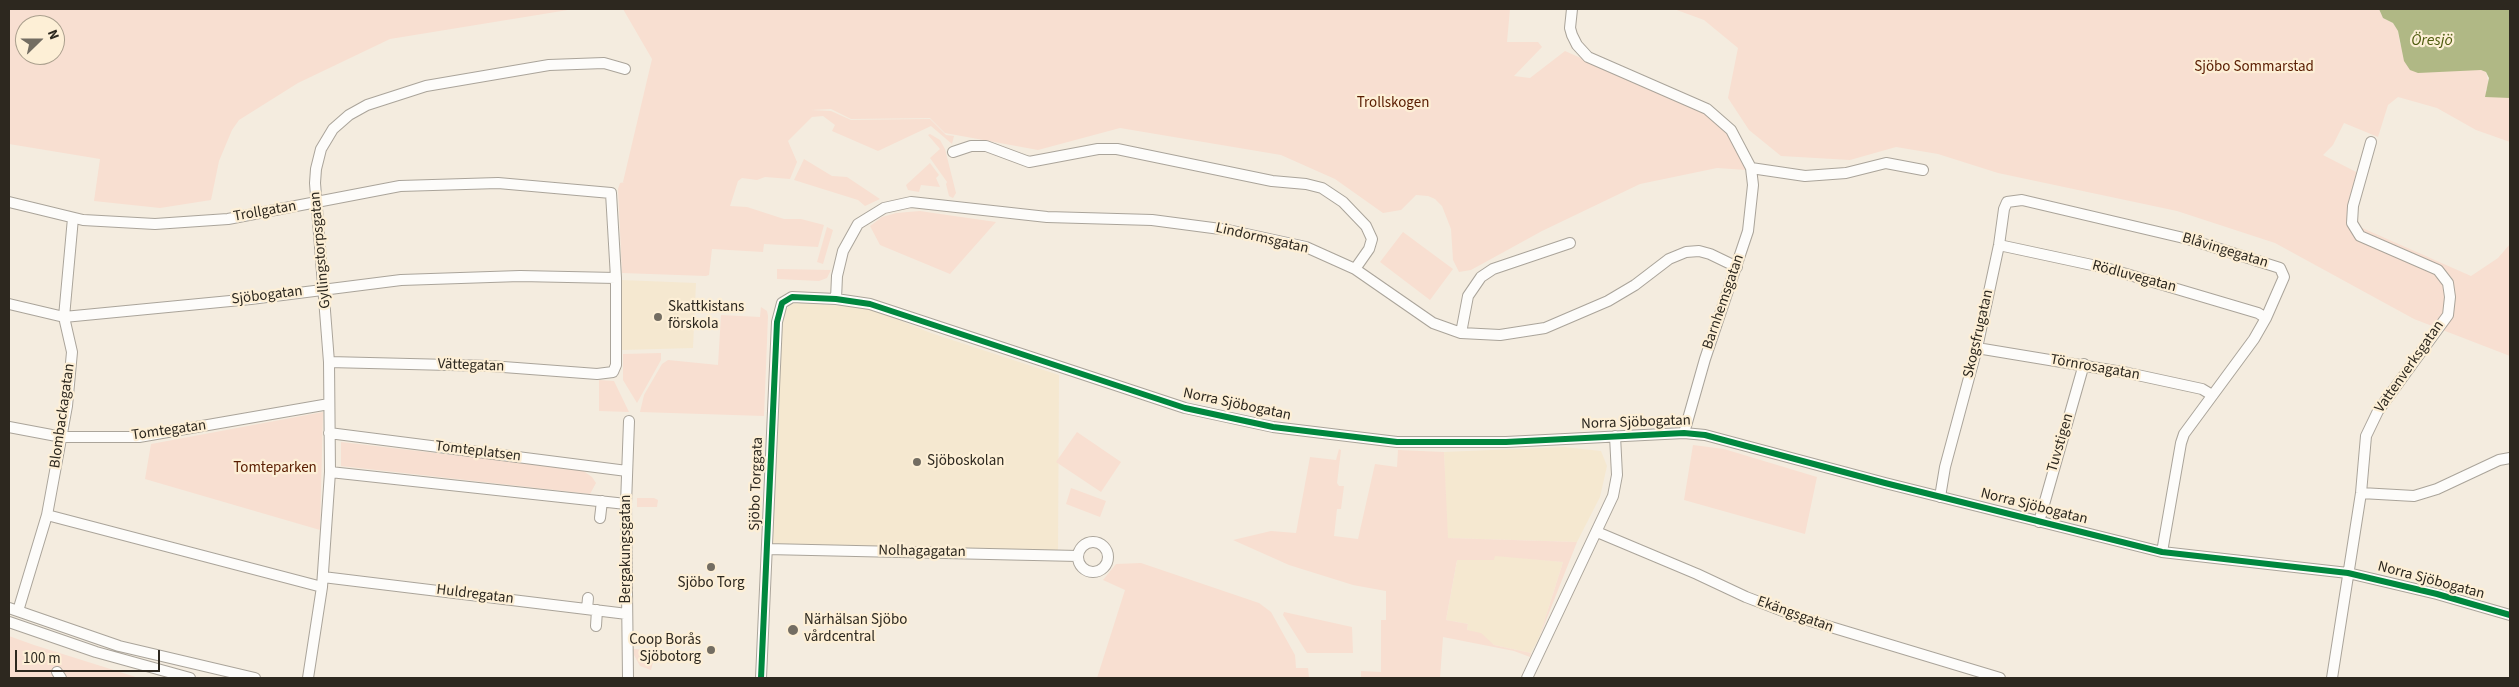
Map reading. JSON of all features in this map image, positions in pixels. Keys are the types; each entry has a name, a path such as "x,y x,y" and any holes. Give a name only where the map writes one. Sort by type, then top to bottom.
{"street":[{"name":"Barnhemsgatan","path":"1572,9 1570,28 1572,35 1577,46 1588,57 1707,109 1731,130 1751,168 1754,186 1748,231 1705,359 1684,433"},
{"name":"Gyllingstorpsgatan","path":"308,678 322,582 330,472 329,362 316,169 321,149 333,129 349,115 367,106 426,86 549,65 604,63 625,69"},
{"name":"Vattenverksgatan","path":"2332,678 2362,493 2366,436 2378,411 2448,315 2450,297 2448,284 2438,270 2360,236 2352,223 2353,206 2371,142"},
{"path":"953,152 972,146 986,146 1029,162 1098,149 1117,149 1272,181 1306,184 1322,188 1343,202 1366,226 1372,239 1369,249 1355,270"},
{"path":"1751,168 1805,176 1846,173 1886,163 1923,170"},
{"name":"Trollgatan","path":"9,202 73,218 156,224 228,219 400,186 498,183 611,193 616,278"},
{"name":"Blåvingegatan","path":"2007,202 2022,200 2188,239 2280,268 2284,277 2266,318 2254,339 2184,434 2162,552"},
{"name":"Lindormsgatan","path":"836,299 837,276 843,251 858,224 884,208 911,202 1047,217 1152,220 1228,230 1306,247 1355,270 1433,323 1461,333 1500,334 1552,325 1608,301 1635,285 1669,259 1686,252 1710,254 1736,267"},
{"name":"Skogsfrugatan","path":"1940,497 1945,467 1977,348 2004,209 2007,202"},
{"name":"Blombackagatan","path":"13,610 47,515 62,437 72,352 64,317 73,218"},
{"path":"1461,333 1468,296 1481,277 1493,269 1570,243"},
{"name":"Rödluvegatan","path":"1998,245 2106,268 2258,313 2266,318"},
{"name":"Sjöbogatan","path":"9,304 64,317 250,299 401,280 520,276 616,278"},
{"name":"Vättegatan","path":"329,362 490,366 597,374 613,372 616,365 616,278"},
{"name":"Norra Sjöbogatan","path":"792,297 836,299 878,306 1185,408 1273,427 1397,442 1506,442 1684,433 1724,438 1808,463 2162,552 2348,573 2437,594 2510,616"},
{"name":"Sjöbo Torggata","path":"761,678 777,322 782,304 792,297"},
{"name":"Törnrosagatan","path":"1977,348 2084,364 2202,389 2212,395"},
{"name":"Tuvstigen","path":"2039,522 2084,364"},
{"name":"Tomtegatan","path":"9,426 62,437 139,436 329,404"},
{"name":"Bergakungsgatan","path":"628,678 626,504 629,421"},
{"name":"Tomteplatsen","path":"329,433 627,471"},
{"path":"1527,678 1597,532 1616,486 1615,436"},
{"path":"2362,493 2414,496 2437,489 2499,460 2510,458"},
{"path":"330,472 626,504"},
{"path":"600,518 602,501"},
{"name":"Huldregatan","path":"47,515 322,582 590,606 627,614"},
{"name":"Ekängsgatan","path":"1597,532 1746,597 1801,618 2000,678"},
{"name":"Nolhagagatan","path":"767,549 1078,556"},
{"path":"590,606 596,626"},
{"path":"13,610 119,646 255,678"},
{"path":"9,622 96,652 190,678"}],"shaded area":[{"name":"Skattkistans förskola","path":"621,280 696,283 693,348 622,350"},
{"name":"Sjöboskolan","path":"792,302 869,308 931,333 1059,375 1058,555 770,548 782,315"},
{"path":"1564,447 1601,451 1607,466 1600,497 1577,542 1447,538 1444,452"},
{"path":"1494,555 1563,562 1539,638 1531,653 1494,645 1467,630 1468,624 1446,620 1457,560 1494,560"}],"green space":[{"path":"9,9 574,9 390,39 298,83 239,120 232,130 219,161 211,200 160,208 94,201 100,159 9,144"},
{"name":"Trollskogen","path":"623,9 1510,9 1507,42 1538,42 1542,47 1514,76 1530,78 1565,51 1712,116 1727,131 1746,170 1717,168 1640,184 1542,231 1471,270 1459,272 1453,260 1451,229 1442,206 1435,199 1416,195 1401,210 1383,213 1335,179 1281,155 1120,128 1038,150 945,133 930,118 851,119 831,109 811,110 831,111 851,120 930,119 946,135 954,136 952,144 931,126 878,151 832,131 835,125 823,116 812,117 788,141 797,162 790,179 765,177 757,180 742,178 738,181 730,206 747,207 784,219 801,219 824,225 818,247 764,244 763,252 712,249 709,275 706,276 622,273 618,189 620,183 625,182 623,182 652,59"},
{"name":"Sjöbo Sommarstad","path":"1674,9 2379,9 2383,18 2393,23 2398,31 2400,44 2446,70 2481,70 2486,72 2489,85 2485,91 2510,98 2510,142 2476,130 2437,108 2398,97 2388,105 2378,137 2344,123 2333,145 2323,155 2366,177 2355,211 2360,227 2471,276 2498,258 2510,244 2510,356 2414,319 2275,243 2177,211 1998,173 1938,154 1896,147 1850,160 1781,156 1749,130 1728,98 1738,48 1704,20"},
{"path":"930,134 940,140 945,149 956,193 953,198 949,196 947,182 930,158 940,149 928,135"},
{"path":"804,159 832,176 847,177 880,199 865,206 858,200 794,180"},
{"path":"930,163 939,175 936,178 940,187 921,185 919,192 908,190 906,185"},
{"path":"920,211 996,222 950,274 880,245 870,226 882,217 896,213"},
{"path":"827,227 833,230 823,264 817,262"},
{"path":"1403,232 1453,269 1430,300 1380,262"},
{"path":"777,269 831,270 827,278 819,281 777,279"},
{"path":"761,307 767,311 768,316 764,416 640,412 644,395 662,364 668,360 718,365 721,315 760,317"},
{"path":"661,353 661,360 637,403 623,380 623,354"},
{"path":"599,380 614,381 629,412 599,411"},
{"name":"Tomteparken","path":"323,412 320,530 145,479 151,444"},
{"path":"1077,432 1121,462 1101,492 1056,462"},
{"path":"341,442 582,470 592,477 596,483 590,494 341,466"},
{"path":"1693,445 1724,449 1817,477 1805,534 1684,500"},
{"path":"1339,449 1341,450 1337,483 1339,486 1344,486 1341,509 1337,509 1334,536 1358,539 1375,464 1397,467 1398,450 1444,452 1448,538 1577,542 1539,638 1563,562 1495,556 1494,560 1457,560 1446,620 1468,624 1467,630 1481,633 1494,645 1531,653 1530,657 1514,651 1443,637 1440,678 1361,678 1361,671 1381,672 1381,620 1386,620 1386,591 1353,585 1289,565 1233,540 1271,531 1296,533 1310,457 1336,460"},
{"path":"1071,488 1106,501 1100,517 1066,504"},
{"path":"637,498 654,498 658,500 657,507 637,507"},
{"path":"1141,563 1259,603 1271,612 1295,655 1296,668 1308,668 1309,678 1097,678 1125,590 1103,580 1116,564"},
{"path":"1284,612 1352,627 1353,653 1307,653 1283,615"},
{"path":"9,636 34,645 139,678 9,678"},
{"path":"633,649 656,650 651,670 640,666"}],"water":[{"name":"Öresjö","path":"2379,9 2510,9 2510,98 2485,97 2489,78 2486,72 2481,70 2418,73 2410,70 2404,61 2398,31 2393,23 2383,18"}],"cycle path":[{"path":"761,678 777,322 782,303 792,297 836,299 870,304 1185,408 1273,427 1397,442 1506,442 1684,433 1705,435 1885,483 2162,552 2348,573 2437,594 2510,615"}],"place":[{"name":"Skattkistans förskola","path":"658,317"},
{"name":"Sjöboskolan","path":"917,462"},
{"name":"Sjöbo Torg","path":"711,567"},
{"name":"Närhälsan Sjöbo vårdcentral","path":"793,630"},
{"name":"Coop Borås Sjöbotorg","path":"711,650"}]}
